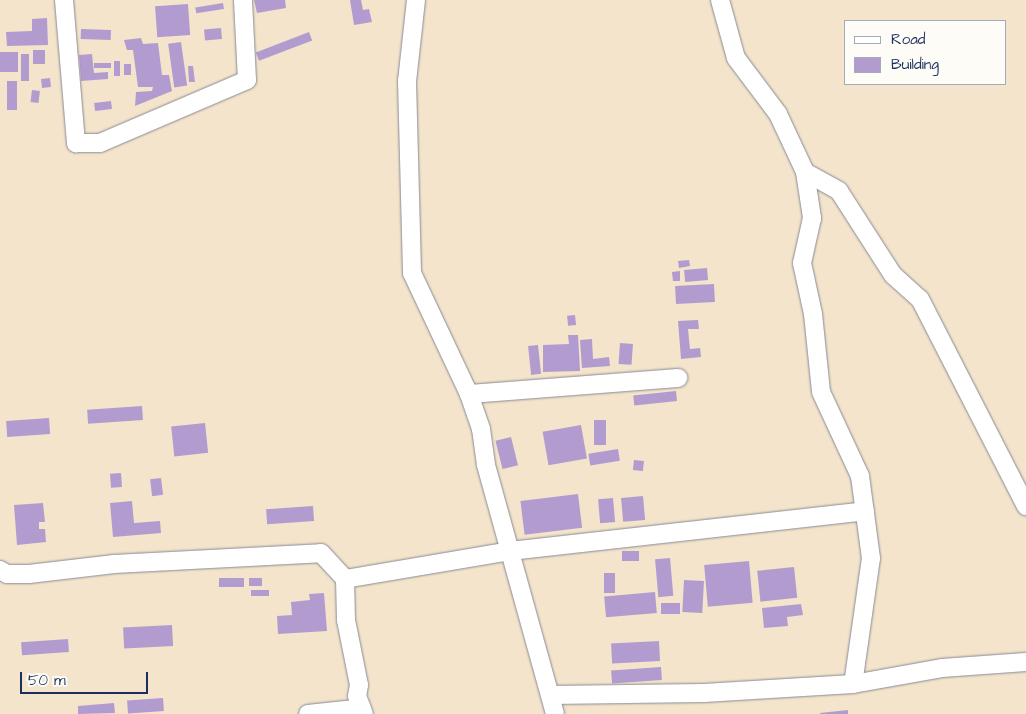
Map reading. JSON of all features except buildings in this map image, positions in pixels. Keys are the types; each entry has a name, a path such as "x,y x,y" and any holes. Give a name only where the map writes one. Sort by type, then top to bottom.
{"street":[{"path":"64,0 76,143 100,143 247,80 243,0"},
{"path":"416,0 407,81 412,273 469,394 481,430 486,465 555,714"},
{"path":"720,0 736,58 778,114 805,172 812,218 802,263 813,314 821,392 860,476 871,558 853,684"},
{"path":"805,172 839,192 893,275 920,299 1026,506"},
{"path":"469,394 678,378"},
{"path":"345,579 510,551 865,511"},
{"path":"0,570 7,574 29,574 114,564 321,553 345,579 346,620 363,711 308,714"},
{"path":"550,695 704,693 853,684 942,668 1026,662"}]}
